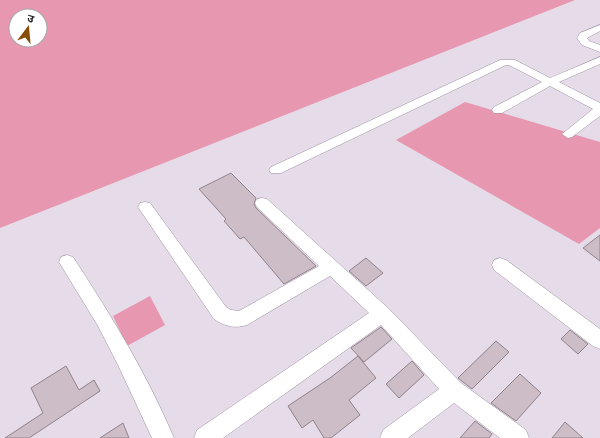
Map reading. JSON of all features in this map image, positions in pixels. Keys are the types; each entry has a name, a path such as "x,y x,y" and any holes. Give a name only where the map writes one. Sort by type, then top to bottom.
{"street":[{"path":"600,28 583,35 582,38 585,43 600,49"},
{"path":"498,110 550,82 600,60"},
{"path":"276,170 504,62 511,62 600,109 568,134"},
{"path":"262,203 382,314 454,390 518,438"},
{"path":"145,207 220,312 227,318 241,319 331,266"},
{"path":"67,262 104,320 163,438"},
{"path":"500,265 600,340"},
{"path":"205,438 382,314"},
{"path":"391,438 454,390"}],"shaded area":[{"path":"0,0 575,0 0,228"},
{"path":"465,102 600,142 600,228 579,244 396,140"},
{"path":"150,296 165,325 127,346 113,316"}],"building":[{"path":"231,173 256,198 254,204 256,208 316,266 284,284 244,237 240,239 224,221 226,219 199,189"},
{"path":"600,235 600,261 583,248"},
{"path":"366,258 383,273 366,286 349,271"},
{"path":"381,327 392,339 364,362 351,348"},
{"path":"570,330 588,344 578,354 561,339"},
{"path":"496,341 509,352 472,389 458,378"},
{"path":"358,356 376,378 349,400 360,415 331,438 324,438 313,420 302,428 288,406 330,378"},
{"path":"412,361 424,375 399,398 386,384"},
{"path":"66,366 79,390 94,380 100,391 29,438 5,438 43,413 31,388"},
{"path":"520,374 541,393 516,421 491,403"},
{"path":"475,421 492,434 489,438 460,438"},
{"path":"565,422 583,438 552,438"},
{"path":"123,423 129,438 100,438"}]}
